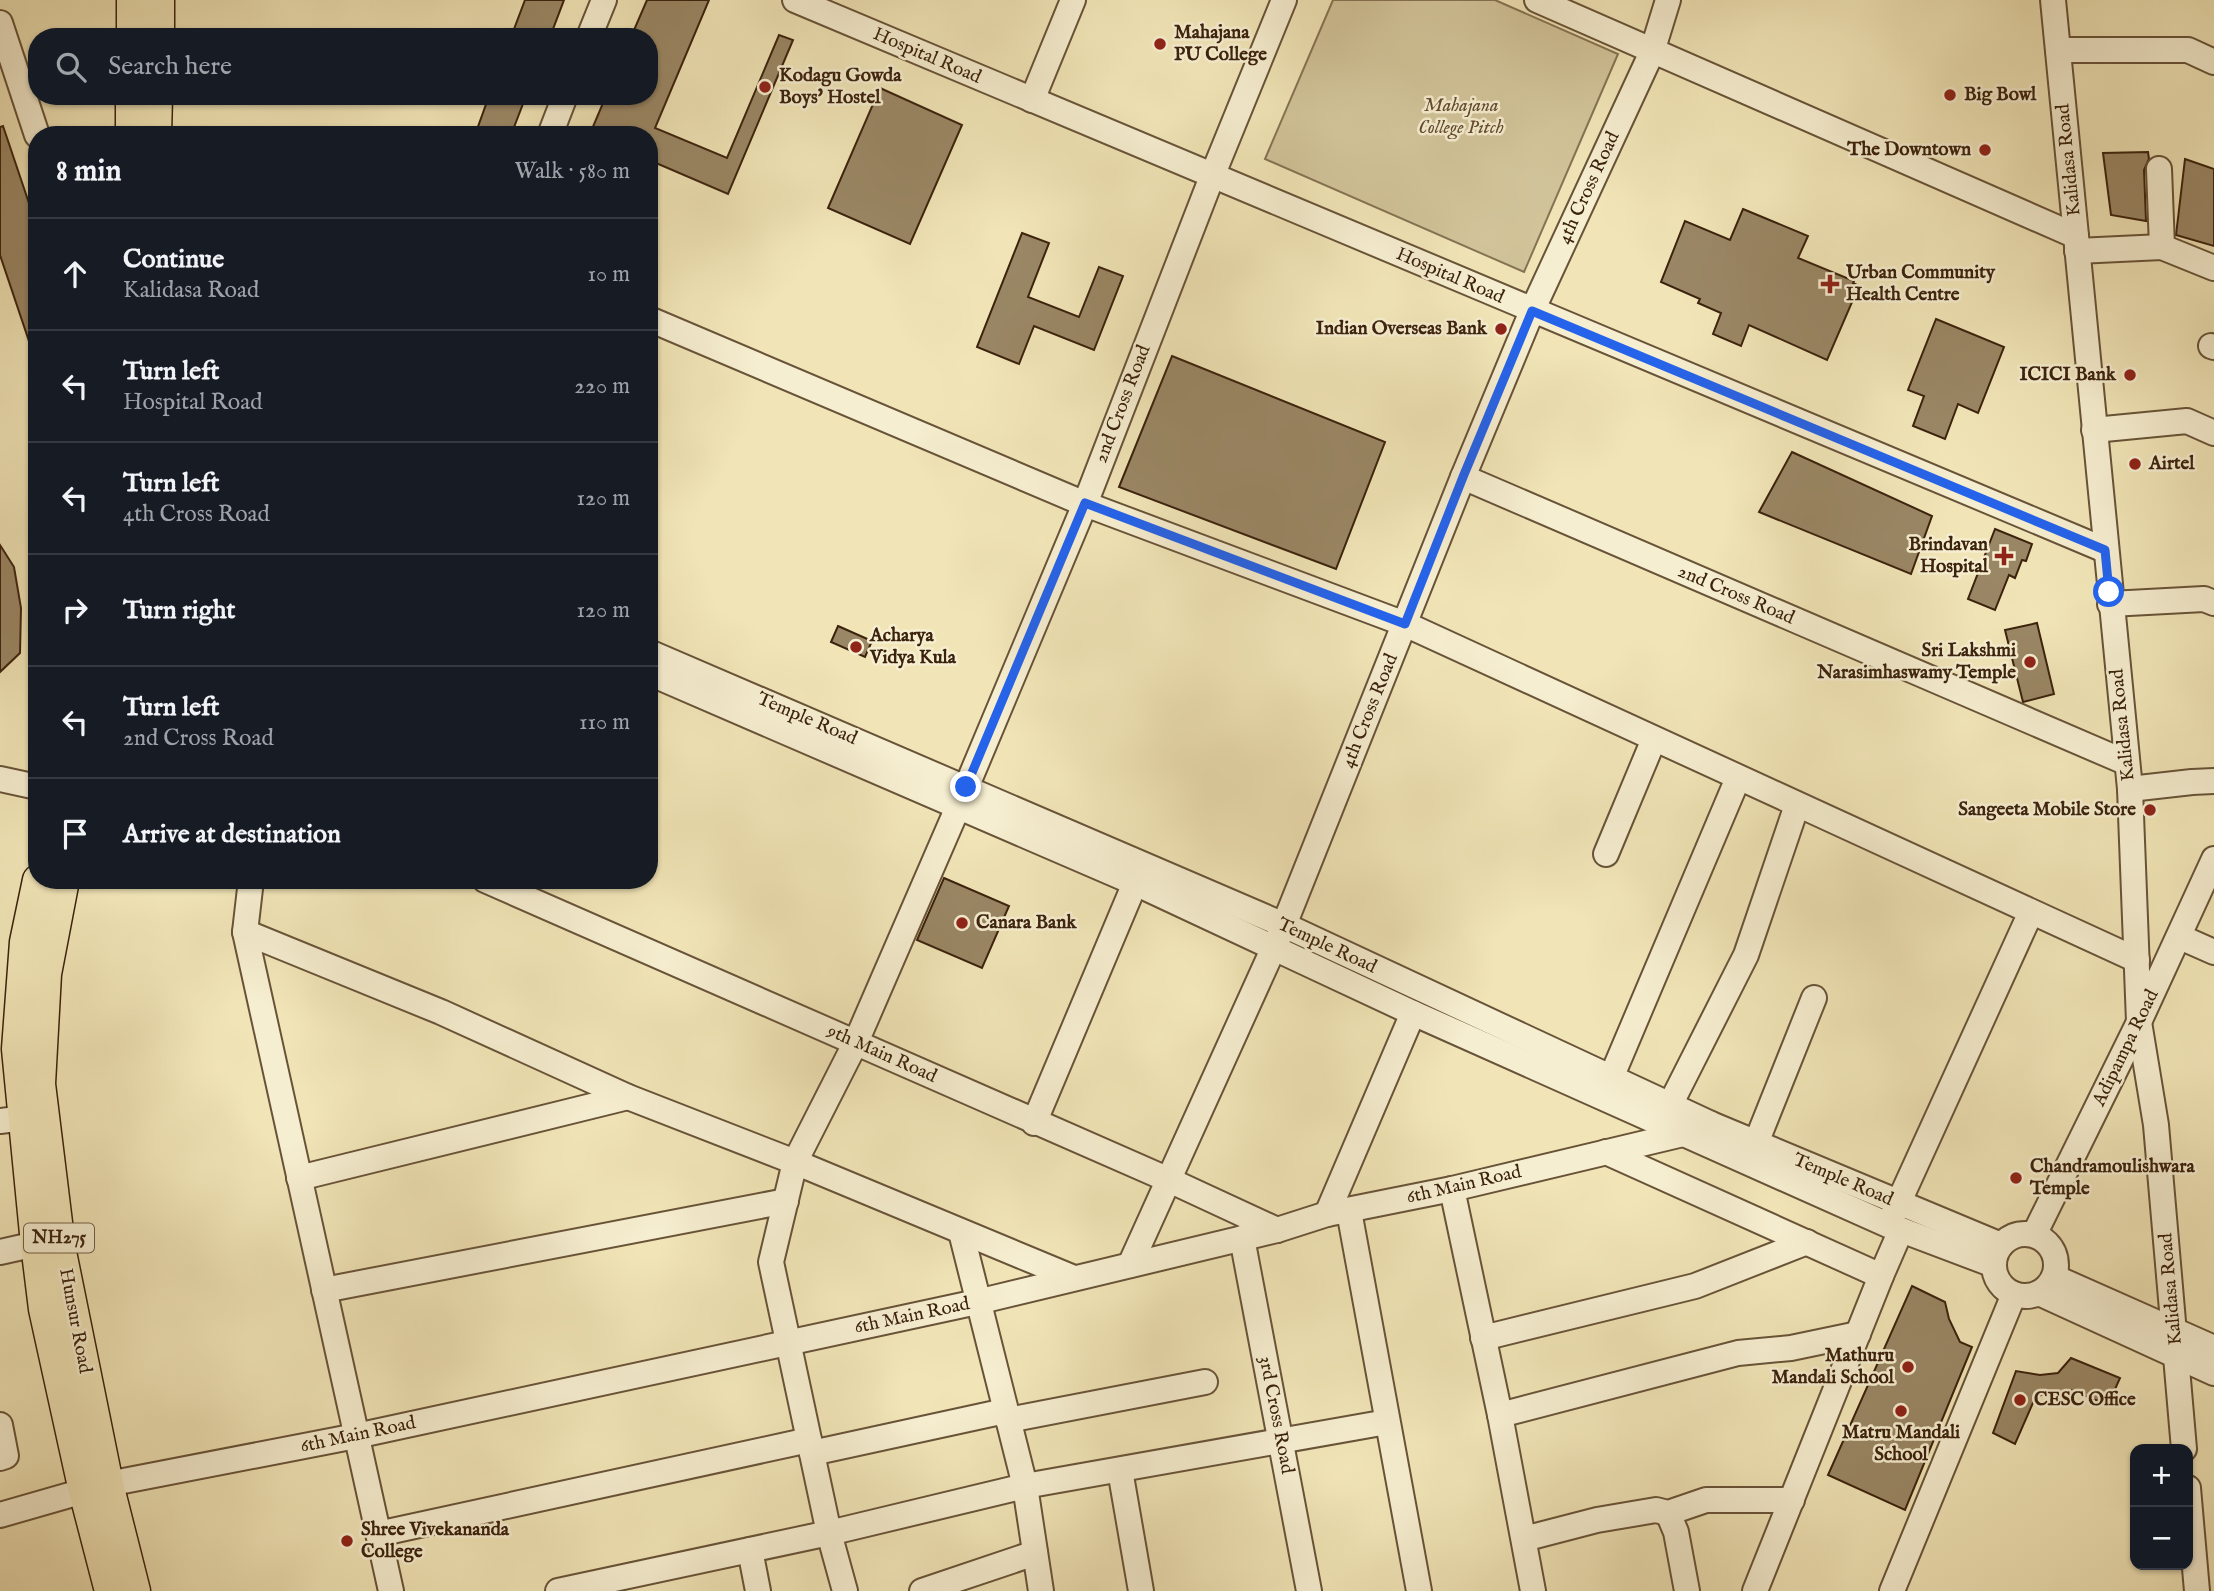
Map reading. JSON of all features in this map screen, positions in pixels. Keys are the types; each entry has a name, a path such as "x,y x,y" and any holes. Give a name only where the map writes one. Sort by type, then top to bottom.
{"main road":[{"path":"132,0 132,28"},
{"path":"159,0 159,28"},
{"path":"131,105 131,126"},
{"path":"156,126 157,105"},
{"path":"36,889 25,942 12,1120 36,1244 44,1309 96,1487 110,1591"},
{"name":"Hunsur Road","path":"62,889 46,974 40,1084 60,1247 96,1487 135,1591"}],"street":[{"path":"593,28 604,0"},
{"name":"Hospital Road","path":"795,0 2105,550"},
{"path":"1031,100 1073,0"},
{"name":"2nd Cross Road","path":"845,1591 829,1533 771,1262 795,1162 856,1042 962,797 1085,503 1284,0"},
{"path":"1537,0 2077,244 2162,247 2214,268"},
{"name":"4th Cross Road","path":"1130,1265 1284,925 1463,477 1532,311 1652,52 1668,0"},
{"name":"Kalidasa Road","path":"2053,0 2125,762 2130,789 2139,1022 2156,1125 2184,1444"},
{"path":"0,23 9,75 33,126"},
{"path":"2058,50 2188,50 2214,62"},
{"path":"553,126 562,105"},
{"path":"2159,169 2162,247"},
{"path":"658,323 1085,503 1405,624 2137,960"},
{"path":"2094,430 2187,421 2214,433"},
{"name":"2nd Cross Road","path":"1463,477 2125,762"},
{"path":"2110,604 2204,599 2214,603"},
{"name":"Temple Road","path":"658,656 962,797 1273,949 1683,1134 1896,1219 1998,1255"},
{"name":"Temple Road","path":"658,677 1284,925 1756,1143 1896,1219"},
{"path":"1606,854 1654,739"},
{"path":"1611,1078 1738,778"},
{"path":"0,779 28,785"},
{"path":"2130,789 2214,781"},
{"path":"1670,1105 1746,955 1797,805"},
{"name":"Adipampa Road","path":"2034,1235 2180,937 2214,859"},
{"path":"1034,1123 1135,883"},
{"path":"250,889 246,932 391,1591"},
{"name":"9th Main Road","path":"506,889 1277,1230"},
{"path":"1755,1591 1881,1276 1896,1219 2031,912"},
{"path":"246,932 441,1012 628,1097 795,1162 1074,1278"},
{"path":"2180,937 2214,951"},
{"path":"1756,1143 1814,998"},
{"path":"1413,1013 1338,1212 1387,1422 1419,1591"},
{"path":"299,1178 628,1097"},
{"name":"6th Main Road","path":"0,1515 96,1487 356,1436 978,1301 1277,1230 1338,1212 1452,1189 1683,1134 1711,1124"},
{"path":"1606,1152 1881,1276"},
{"path":"1452,1189 1500,1415 1533,1591"},
{"path":"324,1290 786,1200"},
{"path":"961,1232 1025,1486 1041,1591"},
{"path":"2016,1235 2034,1235 2046,1242 2053,1250 2056,1260 2047,1285 2030,1297 2014,1294 2002,1287 1997,1279 1998,1255 2016,1235"},
{"name":"3rd Cross Road","path":"1242,1238 1309,1591"},
{"path":"1483,1338 1695,1286 1807,1242"},
{"path":"0,1252 36,1244"},
{"path":"2047,1285 2174,1331 2214,1349"},
{"path":"2047,1285 2176,1357 2214,1373"},
{"path":"1892,1591 2014,1294"},
{"path":"1500,1415 1738,1353 1791,1348 1858,1334"},
{"path":"378,1534 811,1447 1205,1382"},
{"path":"558,1591 655,1581 750,1550 1025,1486 1387,1422"},
{"path":"0,1425 6,1456 0,1458"},
{"path":"1120,1469 1141,1591"},
{"path":"1524,1539 1656,1510 1668,1513 1706,1500 1792,1500"},
{"path":"2193,1507 2203,1549 2197,1591"},
{"path":"1668,1513 1676,1532 1687,1591"},
{"path":"750,1550 758,1591"},
{"path":"922,1591 1035,1553"}],"green space":[{"name":"Mahajana College Pitch","path":"1333,0 1495,0 1618,54 1524,272 1265,159"}],"building":[{"path":"525,0 564,0 553,28 514,28"},
{"path":"647,0 709,0 656,126 593,126 602,105 658,105 658,28 635,28"},
{"path":"779,35 793,40 728,194 658,164 658,129 727,158"},
{"path":"880,88 962,125 910,244 828,208"},
{"path":"486,105 523,105 514,126 478,126"},
{"path":"3,126 28,200 28,338 0,255 0,127"},
{"path":"2148,152 2149,159 2144,170 2146,221 2111,215 2103,153"},
{"path":"2185,159 2214,169 2214,246 2176,235"},
{"name":"Urban Community Health Centre","path":"1743,209 1808,236 1798,258 1854,281 1853,283 1859,286 1827,360 1749,325 1741,346 1713,334 1721,313 1698,303 1700,299 1661,282 1685,221 1730,240"},
{"path":"1022,233 1049,243 1028,297 1079,317 1099,267 1123,276 1094,350 1034,326 1019,364 977,347"},
{"path":"1936,319 2004,347 1978,413 1958,404 1945,439 1913,426 1924,396 1908,390"},
{"path":"1172,356 1385,442 1336,569 1119,487"},
{"name":"Brindavan Hospital","path":"1792,452 1932,516 1911,574 1759,512"},
{"path":"1995,529 2032,544 2026,561 2022,560 2015,578 2009,575 1995,610 1968,599"},
{"path":"0,545 14,567 21,608 20,653 0,672"},
{"name":"Sri Lakshmi Narasimhaswamy Temple","path":"2037,623 2054,694 2023,702 2005,630"},
{"path":"838,626 872,641 865,657 831,642"},
{"name":"Canara Bank","path":"944,878 1009,906 982,968 917,940"},
{"name":"Matru Mandali School","path":"1912,1286 1945,1302 1949,1319 1960,1342 1972,1347 1905,1510 1828,1475"},
{"name":"CESC Office","path":"2071,1358 2120,1378 2108,1405 2071,1390 2036,1396 2015,1444 1993,1433 2016,1371 2040,1375 2058,1373"}],"place":[{"name":"Mahajana PU College","path":"1160,44"},
{"name":"Kodagu Gowda Boys' Hostel","path":"765,87"},
{"name":"Big Bowl","path":"1950,95"},
{"name":"The Downtown","path":"1985,150"},
{"name":"Urban Community Health Centre","path":"1830,284"},
{"name":"Indian Overseas Bank","path":"1501,329"},
{"name":"ICICI Bank","path":"2130,375"},
{"name":"Airtel","path":"2135,464"},
{"name":"Brindavan Hospital","path":"2004,556"},
{"name":"Acharya Vidya Kula","path":"856,647"},
{"name":"Sri Lakshmi Narasimhaswamy Temple","path":"2030,662"},
{"name":"Sangeeta Mobile Store","path":"2150,810"},
{"name":"Canara Bank","path":"962,923"},
{"name":"Chandramoulishwara Temple","path":"2016,1178"},
{"name":"Mathuru Mandali School","path":"1908,1367"},
{"name":"CESC Office","path":"2020,1400"},
{"name":"Matru Mandali School","path":"1901,1411"},
{"name":"Shree Vivekananda College","path":"347,1541"}],"route":[{"path":"966,787 1085,503 1405,624 1532,311 2105,550 2109,592"}]}
